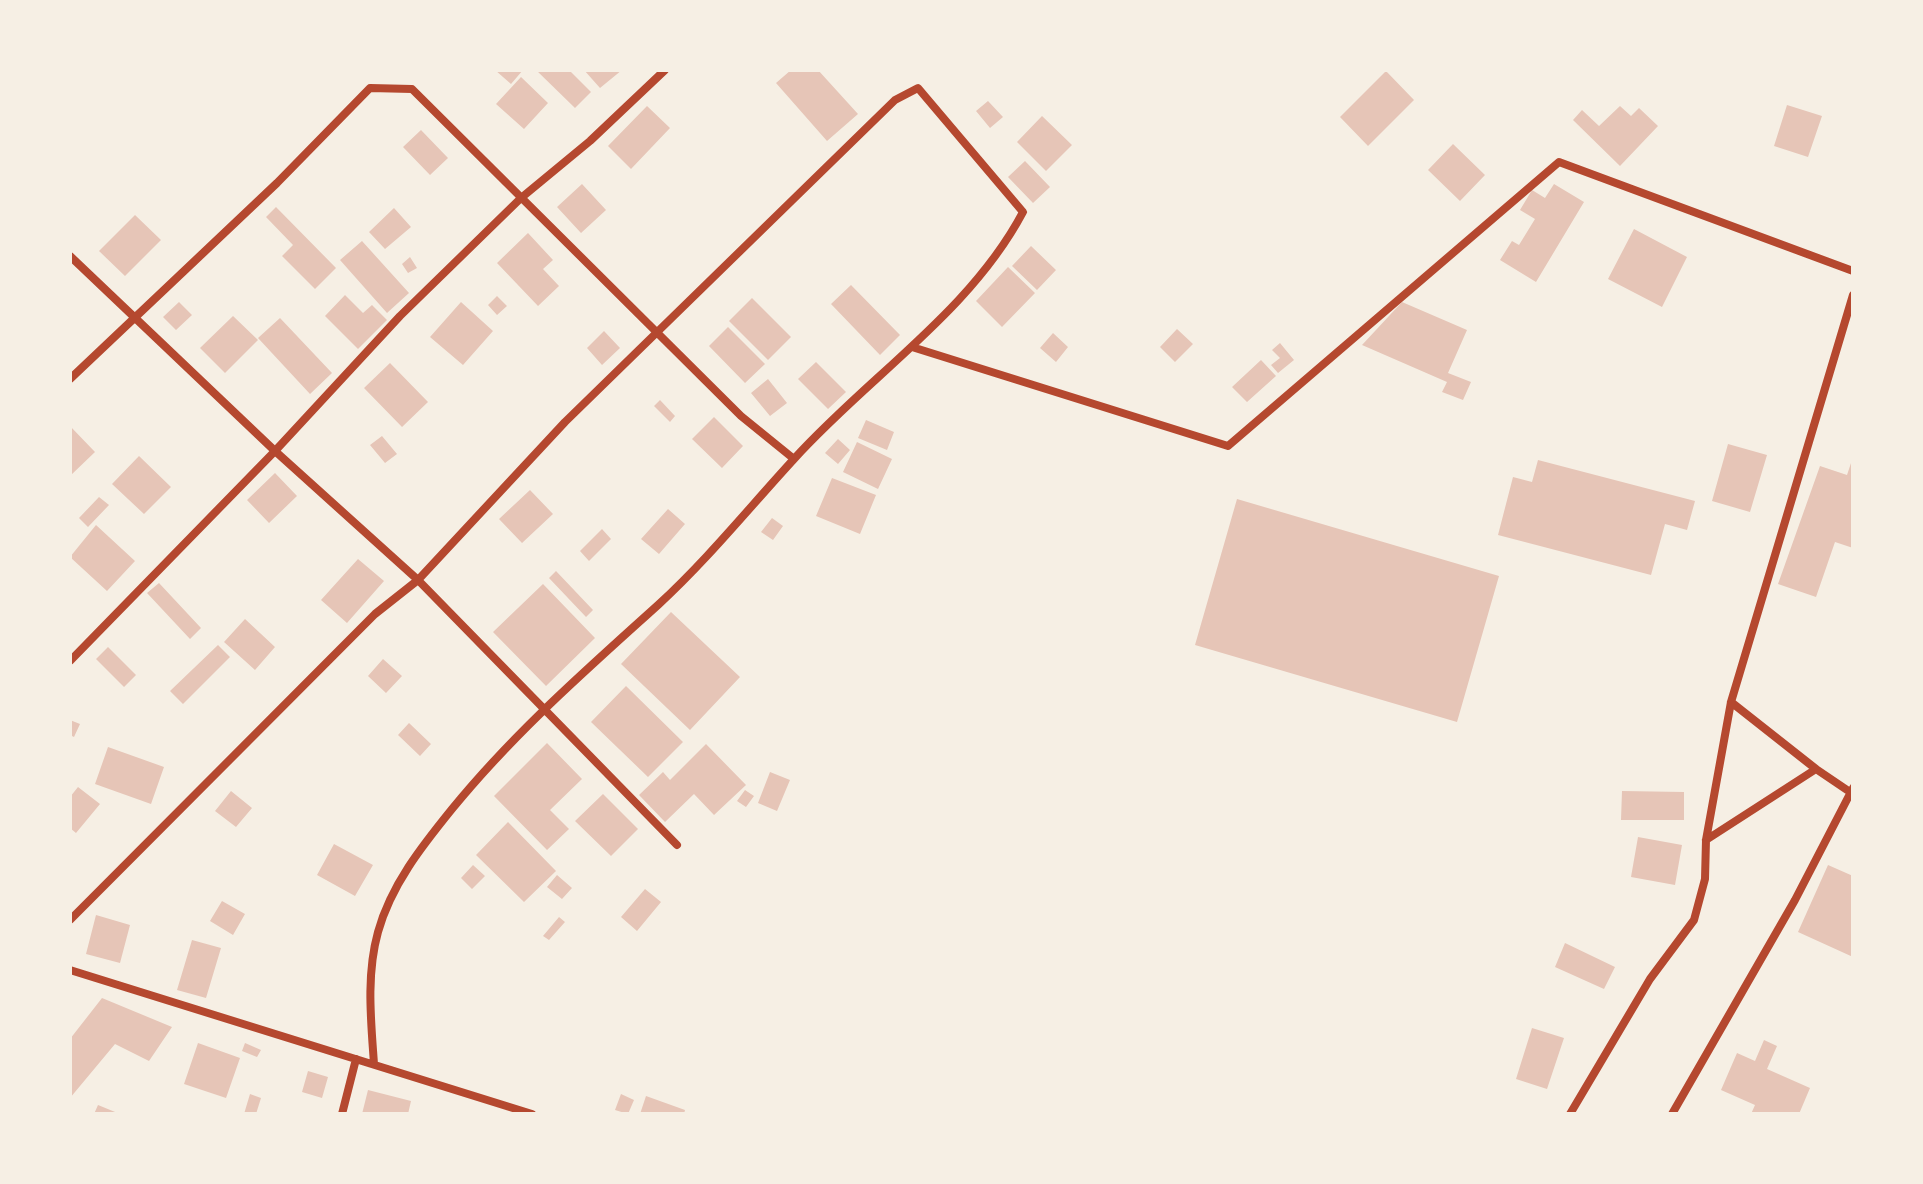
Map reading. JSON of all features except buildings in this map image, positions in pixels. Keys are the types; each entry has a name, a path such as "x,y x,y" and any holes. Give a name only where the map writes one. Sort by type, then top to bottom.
{"street":[{"path":"70,661 275,451 400,316 521,198 590,141 665,70"},
{"path":"70,379 266,193 370,88 412,89 741,416 794,459"},
{"path":"70,920 375,614 418,580 565,422 659,334 895,100 918,88 1023,212 1004,248 912,347 794,459 773,486 661,602 543,707 490,763 411,859 378,931 369,995 374,1064"},
{"path":"912,347 1228,446 1559,162 1853,271"},
{"path":"70,256 275,451 418,580 677,845"},
{"path":"1570,1114 1650,979 1694,920 1705,879 1706,840 1731,702 1853,295"},
{"path":"1672,1114 1795,900 1851,790 1816,769 1731,702"},
{"path":"1706,840 1816,769"},
{"path":"70,970 532,1114"},
{"path":"342,1114 356,1059"}]}
